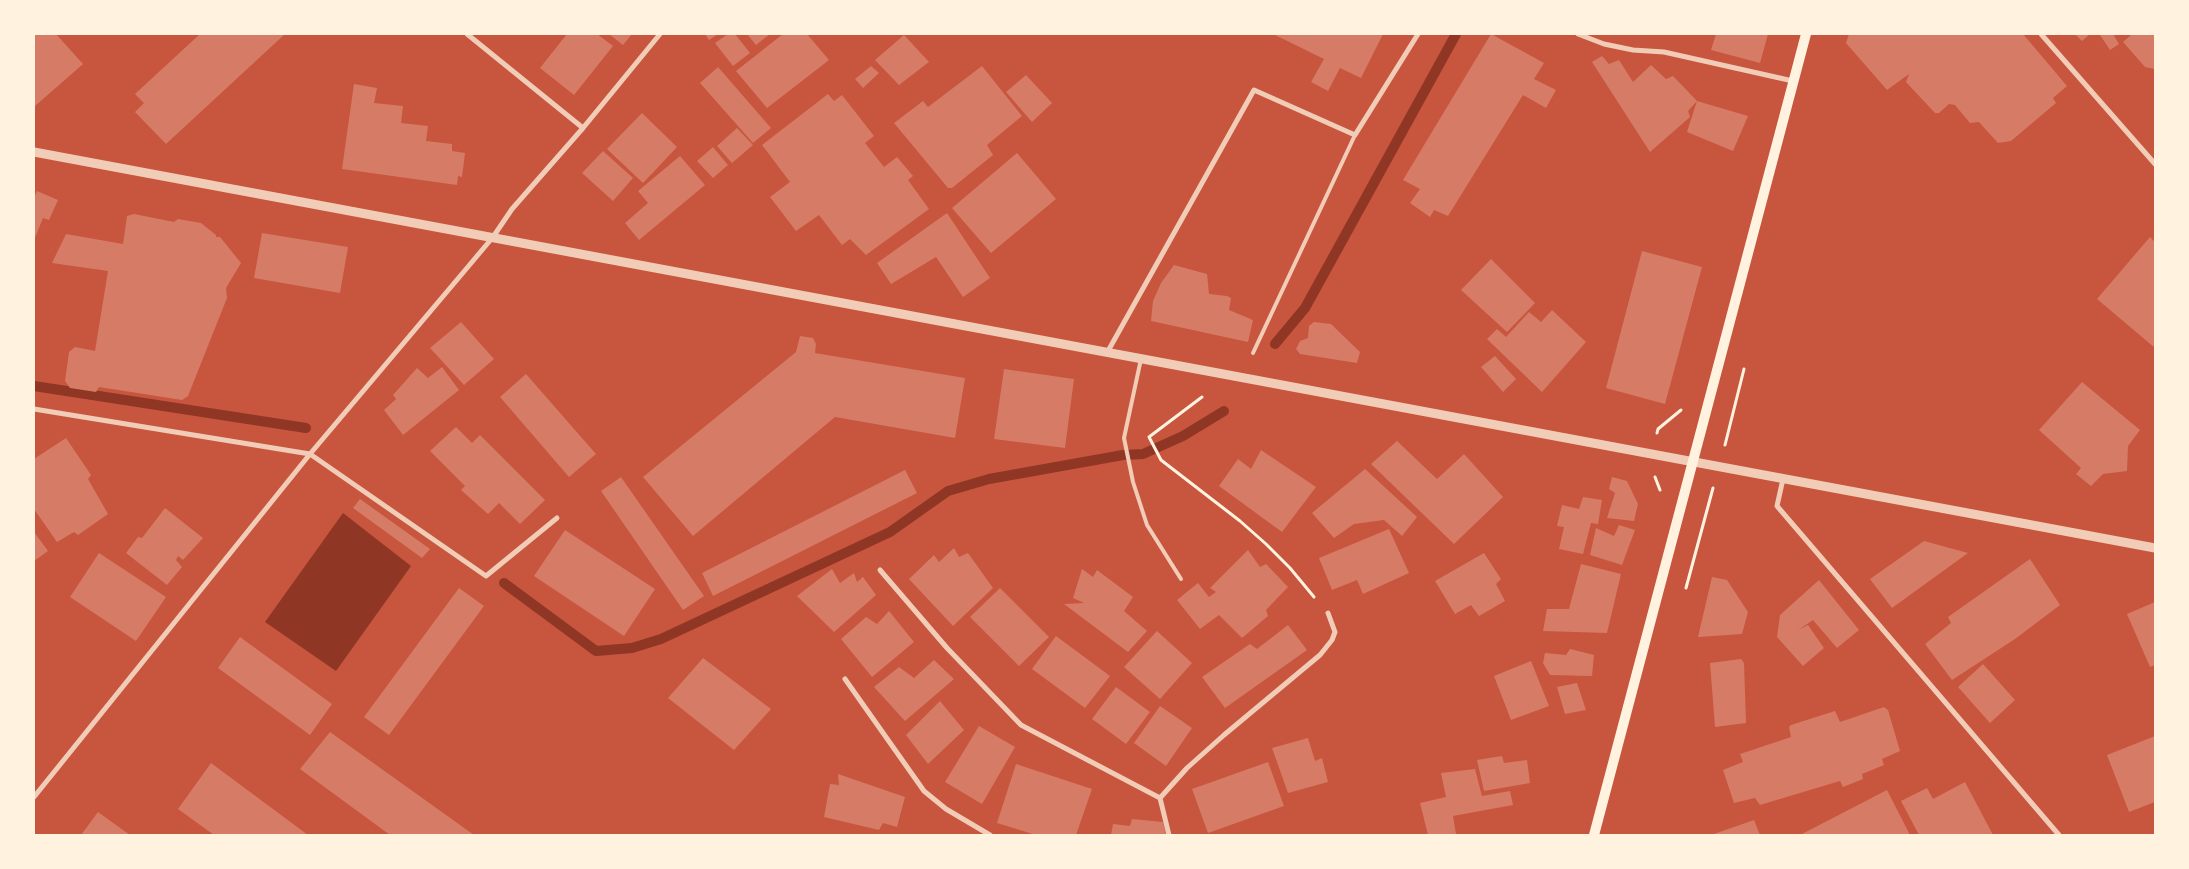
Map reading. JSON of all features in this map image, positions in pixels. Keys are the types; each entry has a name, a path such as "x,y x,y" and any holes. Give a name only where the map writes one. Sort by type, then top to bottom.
{"main road":[{"path":"1594,835 1806,34"}],"street":[{"path":"466,34 583,128"},
{"path":"34,797 310,454 493,237 512,209 583,128 660,34"},
{"path":"1108,351 1254,90 1355,135 1418,34"},
{"path":"1578,34 1604,44 1633,50 1664,52 1793,82"},
{"path":"2042,34 2155,164"},
{"path":"34,152 2155,548"},
{"path":"34,409 310,454 486,576 557,518"},
{"path":"1783,480 1777,506 2059,835"},
{"path":"880,570 947,648 1021,725 1160,798 1169,835"},
{"path":"1160,798 1186,768 1320,655 1332,640 1335,632 1328,613"},
{"path":"845,679 924,791 946,809 990,835"}],"lane":[{"path":"1253,354 1355,135"},
{"path":"1141,358 1124,438 1133,482 1147,525 1181,579"}],"path":[{"path":"1202,397 1149,437 1161,460 1240,521 1266,544 1290,568 1328,613"}],"shaded area":[{"path":"343,513 411,566 336,671 265,622"}],"building":[{"path":"34,34 56,34 83,64 35,106"},
{"path":"200,34 285,34 166,144 135,112 144,103 135,94"},
{"path":"567,34 597,34 613,46 574,95 540,68"},
{"path":"609,34 632,34 623,45"},
{"path":"705,34 718,34 709,40"},
{"path":"728,34 735,34 750,53 733,66 715,43"},
{"path":"747,34 770,34 756,45"},
{"path":"783,34 807,34 829,60 767,108 736,71"},
{"path":"1273,34 1383,34 1361,78 1340,68 1328,91 1311,82 1324,59"},
{"path":"1491,34 1544,63 1534,79 1556,90 1546,108 1523,95 1448,216 1434,210 1430,217 1410,203 1420,189 1403,180"},
{"path":"1716,34 1768,34 1760,63 1711,50"},
{"path":"1849,34 2023,34 2067,86 2053,98 2056,103 2011,141 1998,143 1979,122 1970,123 1955,105 1949,104 1939,113 1935,113 1906,82 1909,74 1887,90 1846,43"},
{"path":"2075,34 2090,34 2082,41"},
{"path":"2113,34 2119,44 2110,50 2100,35"},
{"path":"2132,34 2155,34 2155,69 2145,67 2123,42"},
{"path":"904,35 929,62 899,85 875,60"},
{"path":"1602,56 1609,64 1619,60 1633,82 1651,65 1666,79 1673,76 1697,101 1688,111 1690,117 1650,152 1592,62"},
{"path":"871,66 879,73 863,88 855,79"},
{"path":"982,66 1022,116 987,145 993,155 952,188 948,188 894,123 923,101 928,107"},
{"path":"718,67 771,128 753,143 700,83"},
{"path":"1026,75 1052,103 1032,122 1006,92"},
{"path":"354,84 377,88 374,103 403,106 401,123 428,126 426,141 452,144 452,151 465,153 462,177 458,176 457,185 342,169"},
{"path":"828,94 834,101 842,95 874,136 865,143 884,167 897,157 913,176 908,180 929,209 866,255 850,239 842,245 819,215 796,231 770,197 790,182 762,145"},
{"path":"1697,101 1748,116 1733,151 1687,132"},
{"path":"642,113 677,147 643,183 607,149"},
{"path":"737,128 753,145 732,163 717,146"},
{"path":"713,147 728,165 713,178 697,161"},
{"path":"603,151 633,178 613,201 582,173"},
{"path":"1017,153 1056,199 991,253 952,208"},
{"path":"680,156 705,185 639,240 625,223 648,203 638,191"},
{"path":"37,191 58,200 49,220 43,218 34,240 34,198"},
{"path":"947,213 990,278 963,297 936,257 891,284 877,263"},
{"path":"134,214 174,222 178,219 201,223 216,237 220,237 241,263 226,288 227,298 188,396 182,400 99,387 96,392 70,388 65,381 69,352 75,347 95,351 108,271 52,263 66,234 123,244 127,216"},
{"path":"262,233 348,247 340,293 254,278"},
{"path":"2150,237 2155,242 2155,348 2097,299"},
{"path":"1642,251 1702,267 1665,404 1606,388"},
{"path":"1491,259 1535,303 1507,332 1461,290"},
{"path":"1174,265 1207,274 1209,294 1231,298 1229,310 1253,320 1248,342 1151,321 1153,301 1161,283"},
{"path":"1552,310 1586,342 1542,392 1487,339 1497,329 1506,337 1529,312 1541,322"},
{"path":"461,322 494,359 464,385 430,348"},
{"path":"1314,322 1331,324 1360,352 1357,363 1300,354 1296,349 1300,341 1308,338 1309,326"},
{"path":"800,336 813,338 816,344 815,353 965,378 955,438 835,417 693,536 643,477 796,352"},
{"path":"1495,356 1516,379 1503,392 1481,367"},
{"path":"442,367 459,390 403,435 384,410 396,399 393,395 417,368 428,378"},
{"path":"1004,369 1074,379 1065,448 994,439"},
{"path":"526,374 596,454 569,477 500,397"},
{"path":"2082,382 2140,430 2128,446 2127,471 2103,474 2091,486 2076,474 2081,468 2039,430"},
{"path":"456,427 472,443 480,435 545,500 520,524 499,503 488,514 461,490 465,486 430,451"},
{"path":"66,438 91,475 88,479 108,514 78,535 74,532 57,542 34,509 34,459"},
{"path":"1397,441 1437,479 1464,454 1503,497 1454,544 1371,464"},
{"path":"1261,450 1316,487 1282,532 1219,486 1238,459 1251,469"},
{"path":"1365,469 1417,517 1402,536 1384,520 1354,524 1334,538 1312,513"},
{"path":"905,470 917,493 713,596 702,573"},
{"path":"621,477 704,596 683,610 601,491"},
{"path":"1612,477 1627,481 1638,504 1634,521 1607,518 1615,493 1609,489"},
{"path":"1583,497 1602,500 1598,524 1591,523 1583,554 1559,549 1564,527 1557,526 1562,505 1579,509"},
{"path":"360,499 430,549 422,558 353,508"},
{"path":"165,508 203,538 183,560 178,556 176,560 182,567 167,585 126,553 138,537 142,538"},
{"path":"1619,525 1635,530 1622,565 1590,555 1596,528 1614,536"},
{"path":"1389,529 1409,573 1363,594 1357,580 1332,590 1319,558"},
{"path":"565,530 655,589 624,636 534,576"},
{"path":"34,532 48,551 34,561"},
{"path":"1924,541 1968,553 1892,608 1870,579"},
{"path":"954,548 959,557 968,553 993,588 953,626 909,579 934,555 939,562"},
{"path":"1248,550 1260,567 1266,564 1288,587 1266,610 1268,616 1242,638 1219,615 1200,629 1177,600 1198,583 1209,597 1216,592 1210,588"},
{"path":"99,553 166,597 136,641 70,597"},
{"path":"1484,553 1501,579 1496,584 1505,601 1479,616 1471,605 1455,614 1435,581"},
{"path":"2030,559 2060,605 2015,639 1952,680 1925,644 1951,623 1948,617"},
{"path":"1581,564 1621,574 1607,633 1543,631 1547,609 1569,609"},
{"path":"832,569 840,583 854,573 857,582 863,577 876,595 834,632 797,596"},
{"path":"1082,569 1093,577 1097,570 1133,597 1124,611 1147,631 1128,652 1064,604 1084,603 1073,598"},
{"path":"1712,577 1727,580 1748,612 1742,634 1698,637"},
{"path":"1819,580 1859,630 1837,648 1813,620 1798,630 1808,625 1824,648 1803,666 1777,637 1780,615"},
{"path":"459,588 484,606 389,735 364,717"},
{"path":"1000,588 1049,637 1019,666 970,617"},
{"path":"2155,602 2155,665 2150,667 2127,614"},
{"path":"889,611 914,642 872,677 841,639 866,617 877,624"},
{"path":"1288,625 1307,650 1225,708 1202,677 1250,644 1257,649"},
{"path":"1157,631 1192,663 1160,699 1124,667"},
{"path":"1056,636 1110,676 1085,708 1032,669"},
{"path":"240,637 332,704 310,735 218,668"},
{"path":"1570,649 1594,655 1592,676 1550,675 1543,663 1545,653 1566,655"},
{"path":"703,658 771,709 734,750 668,698"},
{"path":"1741,659 1744,663 1746,723 1715,727 1710,663"},
{"path":"934,660 954,679 905,721 874,687 899,667 914,678"},
{"path":"1531,661 1549,706 1511,720 1494,676"},
{"path":"1983,664 2015,700 1990,723 1958,687"},
{"path":"1577,683 1586,710 1565,714 1557,687"},
{"path":"1116,687 1150,712 1126,744 1092,719"},
{"path":"940,701 964,730 928,764 906,735"},
{"path":"1160,706 1192,728 1166,766 1134,743"},
{"path":"1884,707 1888,710 1900,751 1882,759 1884,765 1862,774 1863,779 1843,787 1840,781 1760,805 1755,798 1734,803 1723,770 1743,762 1740,754 1791,737 1789,727 1791,725 1835,711 1840,722"},
{"path":"979,726 1015,747 982,804 945,782"},
{"path":"330,732 474,835 390,835 300,769"},
{"path":"2155,736 2155,802 2129,812 2107,755"},
{"path":"1308,738 1315,761 1322,758 1328,782 1288,793 1272,748"},
{"path":"1502,756 1504,763 1527,760 1530,783 1484,791 1477,760"},
{"path":"1268,762 1284,806 1208,833 1192,789"},
{"path":"211,763 308,835 214,835 178,809"},
{"path":"1016,764 1092,789 1076,835 1036,835 997,823"},
{"path":"1475,769 1482,796 1510,791 1513,805 1453,816 1456,834 1428,835 1420,803 1446,797 1441,773"},
{"path":"838,774 905,797 897,827 883,823 879,830 824,817 830,784 839,785"},
{"path":"1965,782 1993,835 1919,835 1901,801 1927,788 1933,799"},
{"path":"1887,790 1910,835 1800,835"},
{"path":"98,812 130,835 81,835"},
{"path":"1132,819 1163,822 1166,835 1111,835 1113,824 1130,826"},
{"path":"1754,820 1760,835 1711,835"}],"waterway":[{"path":"1275,344 1305,308 1456,34"},
{"path":"34,386 306,428"},
{"path":"504,583 596,651 632,648 661,639 890,532 948,491 989,479 1123,455 1143,454 1183,436 1224,411"}]}
